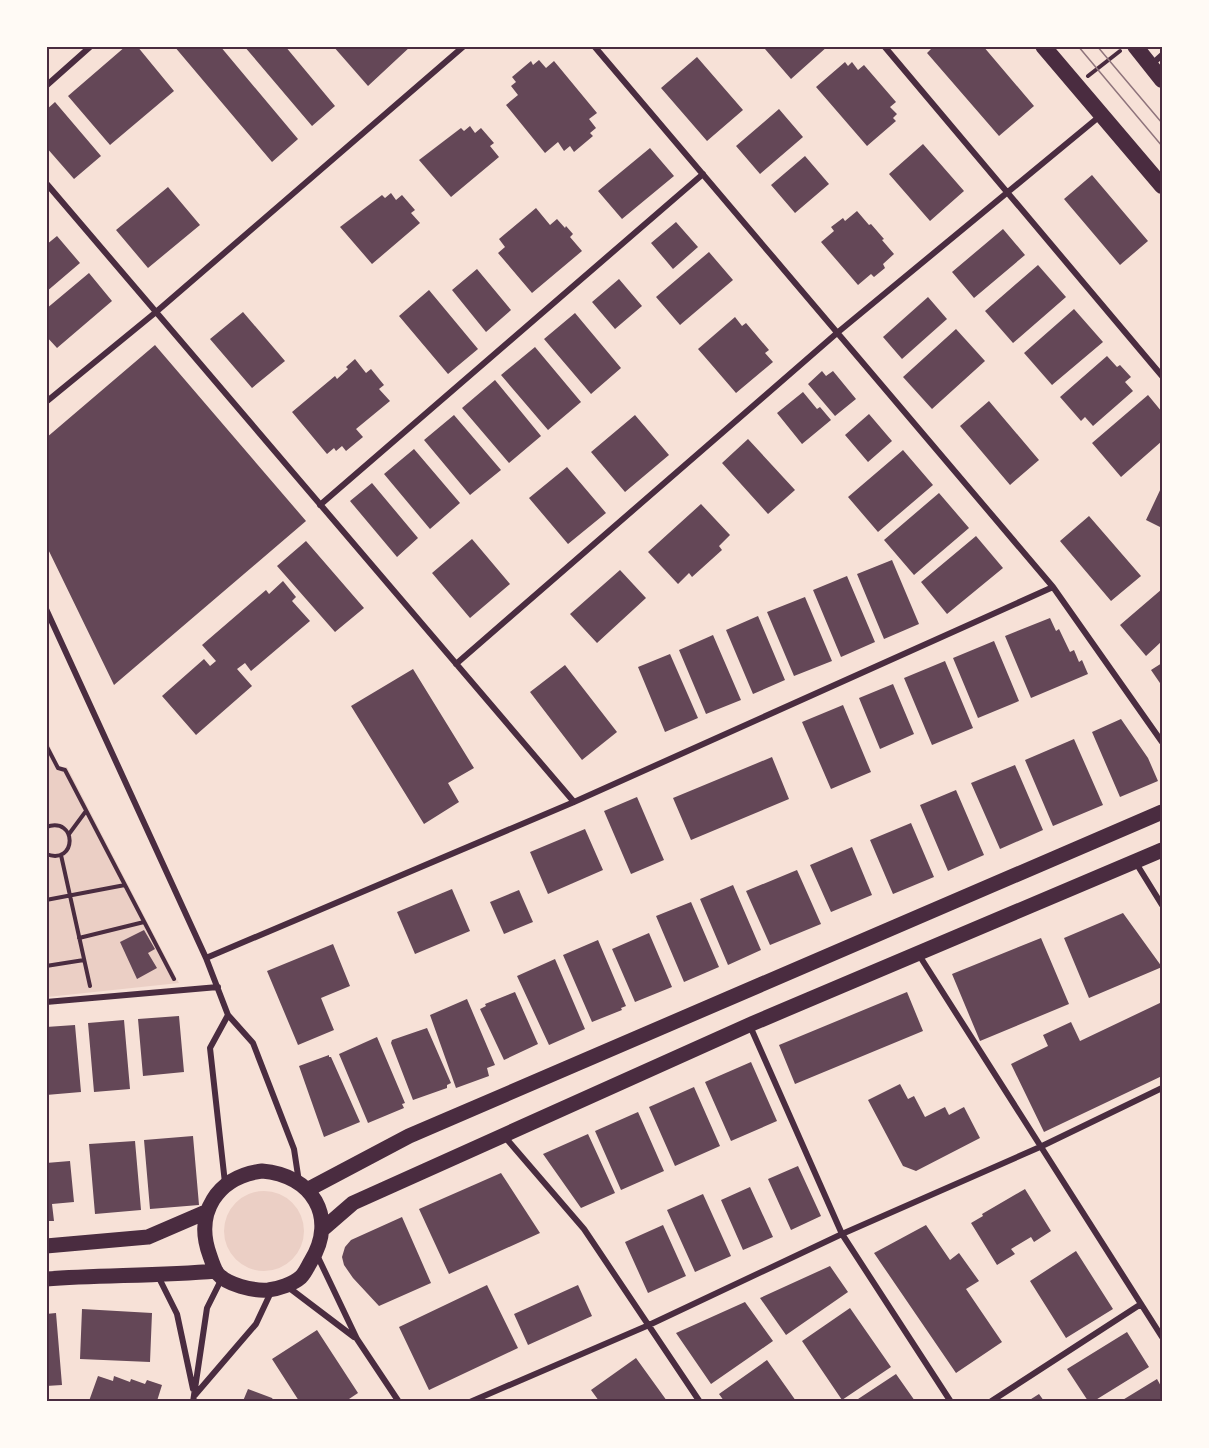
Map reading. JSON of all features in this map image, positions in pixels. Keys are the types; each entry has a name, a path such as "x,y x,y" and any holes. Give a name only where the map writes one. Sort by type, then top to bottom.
{"highway":[{"path":"1043,46 1162,186"},
{"path":"1135,46 1156,60 1162,80"}],"main road":[{"path":"303,1187 409,1136 1162,812"},
{"path":"323,1229 353,1203 503,1135 749,1025 919,955 1162,850"},
{"path":"46,1279 90,1276 219,1275 252,1289 279,1287 302,1276 316,1253 323,1229 317,1204 303,1187 282,1174 262,1171 249,1173 225,1185 206,1212 204,1232 206,1245 219,1275"},
{"path":"46,1246 148,1237 206,1212"}],"street":[{"path":"46,86 91,46"},
{"path":"46,402 156,312 464,46"},
{"path":"594,46 1053,586 1162,742"},
{"path":"884,46 1162,376"},
{"path":"456,664 837,333 1101,115"},
{"path":"320,505 703,174"},
{"path":"46,183 574,802"},
{"path":"206,957 574,802 1053,586"},
{"path":"46,609 206,957 228,1016 253,1042 294,1149 303,1187"},
{"path":"1136,862 1162,905"},
{"path":"919,955 1162,1337"},
{"path":"46,1002 218,987"},
{"path":"225,1185 210,1048 228,1016"},
{"path":"749,1025 842,1234 951,1401"},
{"path":"470,1401 649,1325 842,1234 1040,1147 1162,1088"},
{"path":"503,1135 584,1229 700,1401"},
{"path":"316,1253 357,1339 399,1401"},
{"path":"194,1398 207,1308 219,1275"},
{"path":"158,1276 177,1314 194,1398"},
{"path":"194,1398 256,1324 279,1287 357,1339"},
{"path":"990,1401 1141,1304"}],"path":[{"path":"1076,86 1125,46"},
{"path":"46,745 58,768 65,770 175,980 164,981"},
{"path":"69,834 87,812"},
{"path":"46,827 55,824 65,828 69,834 70,843 69,848 61,855 56,857 46,854"},
{"path":"61,855 90,988"},
{"path":"46,900 125,885"},
{"path":"79,938 144,922"},
{"path":"46,966 84,960"},
{"path":"79,989 100,987"}],"shaded area":[{"path":"47,740 59,767 67,767 179,983 47,997"},
{"path":"256,1191 272,1191 286,1197 298,1209 304,1223 304,1239 298,1253 286,1265 272,1271 256,1271 242,1265 230,1253 224,1239 224,1223 230,1209 242,1197"}],"building":[{"path":"126,46 137,46 174,91 110,145 68,96"},
{"path":"174,46 220,46 298,139 272,162"},
{"path":"244,46 285,46 335,106 312,126"},
{"path":"333,46 411,46 368,86"},
{"path":"768,46 828,46 791,79 765,49"},
{"path":"934,46 983,46 1034,106 999,136 927,53"},
{"path":"697,57 743,110 707,141 661,88"},
{"path":"539,60 546,68 554,61 597,113 589,119 596,128 590,133 593,136 574,152 570,146 564,151 558,142 545,153 506,105 518,95 511,86 516,82 512,77 531,61 533,65"},
{"path":"845,62 848,66 852,62 858,70 864,65 896,102 890,107 897,114 893,118 896,121 867,146 816,87"},
{"path":"55,102 101,156 74,179 46,147 46,110"},
{"path":"779,109 803,137 760,174 736,146"},
{"path":"470,126 475,133 481,128 494,143 490,146 499,157 451,197 419,160 461,128 464,131"},
{"path":"923,144 964,191 930,221 889,174"},
{"path":"650,148 674,176 622,219 598,191"},
{"path":"805,156 829,184 795,213 771,185"},
{"path":"1092,175 1148,241 1120,265 1064,199"},
{"path":"168,187 200,225 148,268 116,230"},
{"path":"391,193 396,200 402,195 415,210 411,213 420,223 372,264 340,227 382,195 385,198"},
{"path":"536,208 550,225 557,219 565,228 566,226 573,234 570,237 582,251 532,293 498,253 505,247 499,239"},
{"path":"857,211 884,239 882,240 894,254 883,264 885,268 874,277 871,274 858,285 821,242 834,231 831,227 843,218 845,221"},
{"path":"676,222 698,247 673,269 651,243"},
{"path":"1003,229 1025,255 974,298 952,272"},
{"path":"57,236 80,263 46,292 46,245"},
{"path":"709,252 733,280 680,325 656,297"},
{"path":"1038,265 1066,297 1013,343 985,311"},
{"path":"477,269 511,310 486,332 452,290"},
{"path":"89,273 112,301 57,348 46,336 46,309"},
{"path":"619,279 642,306 615,329 592,302"},
{"path":"429,290 478,349 448,374 399,316"},
{"path":"928,297 947,319 902,359 883,337"},
{"path":"1074,309 1103,342 1052,385 1024,353"},
{"path":"243,312 285,361 252,388 210,339"},
{"path":"575,313 621,368 591,394 544,339"},
{"path":"735,317 742,326 746,323 769,350 765,353 773,362 736,393 698,349"},
{"path":"956,329 985,361 932,409 903,377"},
{"path":"155,345 306,521 114,685 46,545 46,438"},
{"path":"535,347 581,402 548,430 501,375"},
{"path":"1107,356 1131,377 1125,382 1133,391 1093,426 1085,417 1081,421 1060,397"},
{"path":"355,359 366,373 371,369 384,385 379,389 390,401 356,429 363,437 346,451 342,446 336,451 334,448 327,454 292,412 335,376 337,379"},
{"path":"822,371 826,376 833,371 856,399 835,416 808,384"},
{"path":"495,380 541,436 509,463 462,408"},
{"path":"803,392 817,409 820,407 831,420 802,444 777,413"},
{"path":"1148,395 1162,412 1162,441 1121,477 1092,443"},
{"path":"989,401 1039,460 1010,485 960,426"},
{"path":"869,414 892,441 868,462 845,435"},
{"path":"454,415 501,470 470,495 424,440"},
{"path":"635,415 669,455 625,492 591,452"},
{"path":"748,439 795,490 768,514 722,463"},
{"path":"414,449 460,503 430,529 384,474"},
{"path":"903,450 933,485 878,532 848,497"},
{"path":"567,467 606,513 568,544 529,498"},
{"path":"372,483 418,538 397,557 350,501"},
{"path":"1162,486 1162,528 1146,520"},
{"path":"939,493 969,528 914,575 884,540"},
{"path":"701,504 730,535 719,546 722,550 692,577 689,573 678,584 648,552"},
{"path":"1089,516 1141,576 1111,601 1060,541"},
{"path":"976,536 1003,568 947,614 921,582"},
{"path":"472,539 510,584 470,618 432,573"},
{"path":"306,541 364,608 335,632 277,566"},
{"path":"892,560 919,624 884,639 857,574"},
{"path":"620,570 646,598 597,643 570,614"},
{"path":"847,576 875,642 841,657 813,590"},
{"path":"283,581 296,597 292,601 310,621 251,671 245,663 237,669 252,686 196,735 162,696 204,659 210,666 216,661 202,645 266,590 269,594"},
{"path":"1162,589 1162,641 1146,656 1120,625"},
{"path":"805,597 832,661 794,676 767,612"},
{"path":"758,616 785,680 753,694 726,630"},
{"path":"1050,618 1056,631 1059,629 1070,652 1074,650 1079,662 1082,660 1088,674 1031,698 1005,636"},
{"path":"713,635 741,700 706,714 679,650"},
{"path":"994,641 1019,701 978,718 953,658"},
{"path":"670,654 698,718 665,732 638,667"},
{"path":"945,661 973,728 932,745 904,678"},
{"path":"1162,663 1162,686 1151,670"},
{"path":"565,665 617,732 582,760 530,692"},
{"path":"413,669 474,768 448,783 459,802 424,824 351,706"},
{"path":"893,684 914,734 880,749 859,698"},
{"path":"843,705 871,772 831,789 802,722"},
{"path":"1121,719 1148,758 1158,781 1120,797 1092,732"},
{"path":"1074,739 1103,805 1053,826 1025,760"},
{"path":"772,757 789,799 691,840 673,798"},
{"path":"1015,765 1043,830 1000,849 971,783"},
{"path":"956,790 984,855 948,871 920,805"},
{"path":"637,797 664,860 631,874 604,811"},
{"path":"911,823 934,877 893,894 870,840"},
{"path":"585,829 603,870 548,894 530,852"},
{"path":"852,847 872,895 831,912 810,865"},
{"path":"797,870 821,924 770,945 746,891"},
{"path":"733,885 761,950 728,965 700,899"},
{"path":"452,889 470,931 415,954 397,912"},
{"path":"519,890 533,922 504,934 490,902"},
{"path":"691,902 719,967 684,982 656,916"},
{"path":"1123,913 1162,967 1089,998 1064,938"},
{"path":"144,930 155,949 148,953 157,968 137,979 120,942"},
{"path":"649,933 672,987 635,1002 612,949"},
{"path":"1041,938 1069,1004 980,1041 952,974"},
{"path":"598,940 626,1006 621,1008 622,1010 592,1022 563,955"},
{"path":"333,944 350,986 321,998 334,1030 298,1045 267,971"},
{"path":"555,959 585,1029 549,1045 517,976"},
{"path":"515,992 538,1044 504,1060 480,1009 486,1006 485,1004"},
{"path":"907,992 923,1031 795,1084 779,1045"},
{"path":"467,999 495,1065 487,1068 489,1076 456,1088 430,1015"},
{"path":"1162,1002 1162,1076 1044,1132 1011,1064 1048,1046 1043,1035 1071,1022 1080,1041"},
{"path":"179,1016 184,1072 143,1076 138,1019"},
{"path":"124,1020 130,1089 94,1092 88,1023"},
{"path":"75,1025 81,1092 46,1095 46,1027"},
{"path":"427,1028 451,1083 447,1085 447,1088 413,1100 391,1043 392,1040"},
{"path":"377,1037 405,1103 402,1104 404,1108 368,1123 339,1054"},
{"path":"329,1055 360,1122 324,1137 299,1066"},
{"path":"751,1062 777,1121 731,1141 705,1082"},
{"path":"900,1084 908,1099 914,1096 925,1117 945,1107 949,1115 964,1107 980,1138 916,1171 903,1166 868,1100"},
{"path":"694,1087 720,1146 675,1166 649,1107"},
{"path":"638,1112 664,1171 621,1190 595,1131"},
{"path":"588,1134 615,1193 581,1208 543,1154"},
{"path":"193,1136 199,1205 150,1209 144,1140"},
{"path":"135,1141 141,1210 95,1214 89,1144"},
{"path":"70,1161 74,1202 52,1204 54,1221 46,1221 46,1163"},
{"path":"798,1166 821,1216 791,1230 768,1179"},
{"path":"501,1173 540,1233 449,1274 419,1209"},
{"path":"750,1187 773,1237 743,1250 721,1200"},
{"path":"1025,1189 1051,1231 1034,1242 1031,1237 1011,1249 1015,1254 997,1265 971,1223"},
{"path":"703,1194 731,1256 695,1272 667,1210"},
{"path":"402,1217 431,1283 379,1306 353,1278 344,1265 342,1257 345,1247 351,1240"},
{"path":"663,1225 686,1276 648,1293 625,1242"},
{"path":"926,1225 950,1260 959,1253 979,1281 966,1289 1002,1342 956,1373 874,1253"},
{"path":"1076,1251 1113,1309 1066,1338 1030,1281"},
{"path":"830,1266 848,1292 786,1335 760,1298"},
{"path":"487,1285 518,1348 429,1390 399,1327"},
{"path":"578,1285 592,1316 528,1345 514,1314"},
{"path":"745,1302 773,1341 711,1384 676,1333"},
{"path":"850,1308 891,1367 842,1400 802,1341"},
{"path":"82,1309 152,1313 150,1362 80,1359"},
{"path":"56,1313 62,1385 46,1386 46,1314"},
{"path":"317,1330 358,1393 346,1401 299,1401 272,1359"},
{"path":"1127,1332 1149,1367 1094,1401 1088,1401 1067,1369"},
{"path":"636,1358 667,1401 599,1401 591,1390"},
{"path":"767,1360 796,1401 724,1401 719,1394"},
{"path":"896,1374 915,1401 855,1401"},
{"path":"98,1376 113,1381 114,1376 130,1382 131,1379 145,1384 147,1380 162,1385 157,1401 89,1401"},
{"path":"1157,1379 1162,1388 1162,1401 1121,1401"},
{"path":"248,1389 272,1398 274,1401 243,1401"},
{"path":"1039,1394 1044,1401 1028,1401"}],"tram line":[{"path":"1078,46 1162,146"},
{"path":"1097,46 1162,123"}]}
